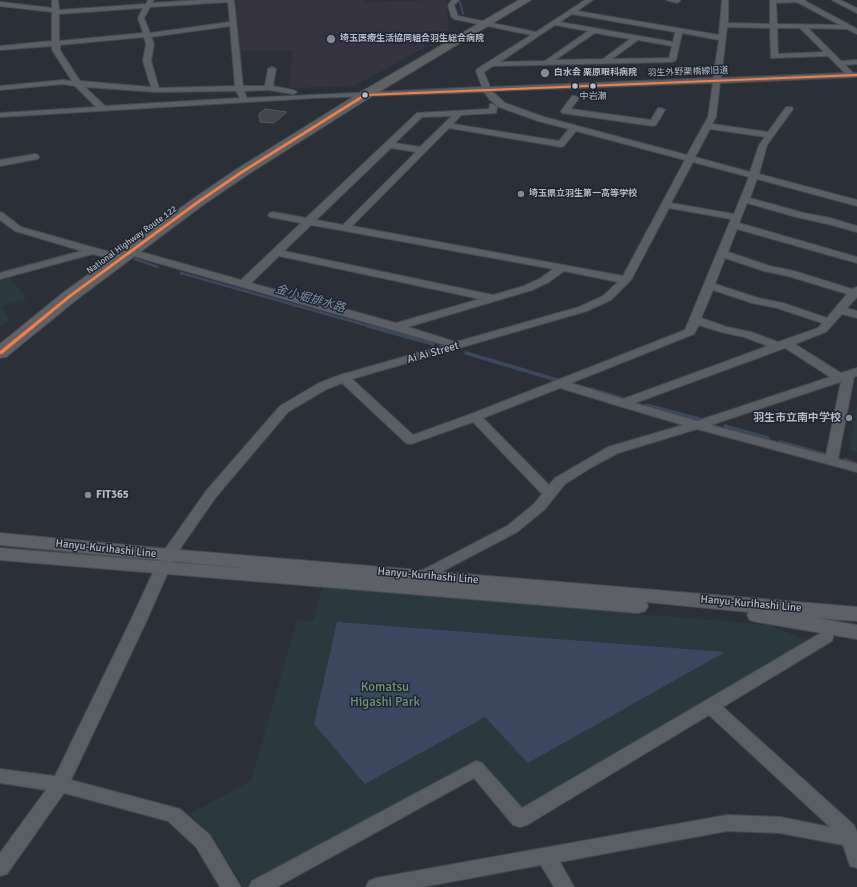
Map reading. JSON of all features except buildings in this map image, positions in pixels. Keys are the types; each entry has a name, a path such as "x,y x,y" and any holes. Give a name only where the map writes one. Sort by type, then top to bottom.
{"highway":[{"name":"National Highway Route 122","path":"480,24 516,0"},
{"name":"National Highway Route 122","path":"0,339 109,255 238,165 480,24 526,0"},
{"name":"National Highway Route 122","path":"0,353 70,296 130,252 242,172 359,95"}],"main road":[{"name":"Hanyu-Kurihashi Line","path":"0,539 165,562 753,610 857,614"},
{"name":"Hanyu-Kurihashi Line","path":"0,554 424,576 753,610 857,625"},
{"path":"753,610 857,608"},
{"path":"753,610 857,632"}],"street":[{"path":"56,0 56,50 77,83 102,108"},
{"path":"0,4 55,11 150,2 230,0 239,89 244,100"},
{"path":"456,0 451,5 454,16 460,20 537,34"},
{"path":"590,0 480,70 487,90 494,98 502,105 516,111 574,128 857,203"},
{"name":"Ai Ai Street","path":"0,868 60,784 165,562 211,494 284,409 323,386 344,378 584,309 607,298 626,280 712,117 724,24 725,0"},
{"path":"803,0 774,0 774,56 830,54"},
{"path":"798,0 857,32"},
{"path":"835,0 857,11"},
{"path":"150,2 141,18 150,44 147,61 156,90"},
{"path":"571,12 722,38"},
{"path":"554,23 676,45"},
{"path":"0,48 147,35 233,24"},
{"path":"724,24 849,27"},
{"path":"802,26 838,63 854,75"},
{"path":"546,63 594,30"},
{"path":"490,64 672,60 679,30"},
{"path":"605,61 636,38"},
{"path":"0,39 39,44"},
{"path":"838,63 857,62"},
{"path":"269,88 272,69"},
{"name":"羽生外野栗橋線旧道","path":"314,96 854,75"},
{"path":"0,88 44,83 77,83 112,88 156,90 269,88 314,96"},
{"path":"0,115 314,96"},
{"path":"550,121 560,116 575,98"},
{"path":"244,283 420,115 459,113 493,108 516,111"},
{"path":"344,378 412,440 476,417 690,332 754,176 762,145 789,109"},
{"path":"565,110 653,123 661,110"},
{"path":"345,228 459,113"},
{"path":"447,126 561,144 574,128"},
{"path":"707,126 770,135"},
{"path":"389,145 422,150"},
{"path":"0,164 35,157"},
{"path":"744,199 803,216 830,221 857,229"},
{"path":"666,205 735,221 857,260"},
{"path":"0,215 18,229 109,255"},
{"path":"273,215 626,280"},
{"path":"0,276 92,251"},
{"path":"130,252 244,283 450,343 455,346"},
{"path":"276,252 492,298"},
{"path":"623,403 822,330 856,291 790,273 768,269 722,254"},
{"path":"396,327 528,288 545,280 562,267"},
{"path":"709,285 756,300 779,305 829,322"},
{"path":"840,310 857,315"},
{"path":"695,320 725,330 747,334 782,344 849,375"},
{"path":"424,576 512,529 539,507 560,481 613,450 697,426 849,375"},
{"path":"831,460 849,375"},
{"path":"560,384 697,426 857,468"},
{"path":"476,417 550,494"},
{"path":"259,887 476,768 520,819 826,637 828,627"},
{"path":"711,706 847,830 853,840 857,860"},
{"path":"0,776 60,784 174,815 204,841 231,887"},
{"path":"376,887 727,823 780,825 853,840"},
{"path":"546,856 564,887"}],"shaded area":[{"name":"埼玉医療生活協同組合羽生総合病院","path":"236,0 365,0 365,2 446,0 449,31 424,31 424,48 354,86 289,88 293,50 240,51"}],"green space":[{"path":"8,276 27,299 1,306 11,321 0,325 0,278"},
{"path":"857,404 857,452 849,450"},
{"name":"Komatsu Higashi Park","path":"322,587 768,625 810,641 521,809 478,760 252,887 244,887 213,837 189,814 251,781 297,620 313,621"}],"water":[{"path":"337,622 725,652 528,763 485,717 365,784 314,724"}],"waterway":[{"path":"460,2 463,14"},
{"path":"486,94 492,101"},
{"path":"0,273 74,253"},
{"name":"金小堀排水路","path":"135,259 158,267"},
{"name":"金小堀排水路","path":"181,273 372,327"},
{"name":"金小堀排水路","path":"368,326 433,344"},
{"name":"金小堀排水路","path":"466,353 557,380"},
{"name":"金小堀排水路","path":"590,389 621,398"},
{"name":"金小堀排水路","path":"646,405 699,419"},
{"name":"金小堀排水路","path":"725,426 768,438"},
{"name":"金小堀排水路","path":"780,442 823,454"},
{"name":"金小堀排水路","path":"845,460 857,464"}],"transit line":[{"path":"0,353 70,296 198,202 242,172 365,95 857,75"}],"place":[{"name":"埼玉医療生活協同組合羽生総合病院","path":"331,39"},
{"name":"白水会 栗原眼科病院","path":"545,73"},
{"name":"中岩瀬","path":"593,86"},
{"name":"埼玉県立羽生第一高等学校","path":"521,194"},
{"name":"羽生市立南中学校","path":"849,418"},
{"name":"FIT365","path":"88,495"}]}
